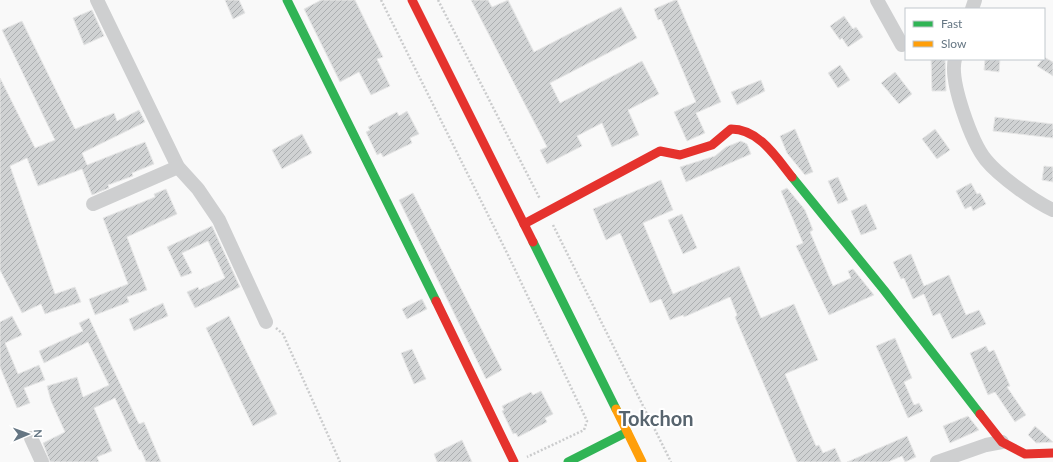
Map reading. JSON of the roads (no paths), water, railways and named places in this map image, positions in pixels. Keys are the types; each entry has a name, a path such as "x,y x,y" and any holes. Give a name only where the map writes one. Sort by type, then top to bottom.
{"street":[{"path":"97,0 178,167 198,189 219,220 266,322"},
{"path":"287,0 355,134 514,462"},
{"path":"412,0 642,462"},
{"path":"877,0 902,45"},
{"path":"955,60 957,92 970,128 986,160 1007,180 1053,210"},
{"path":"524,224 660,151 680,155 712,145 731,129 741,129 756,136 772,152 884,290 1002,442 1025,454 1053,453"},
{"path":"93,204 178,167"},
{"path":"568,462 627,432"},
{"path":"31,438 42,462"},
{"path":"941,461 986,445 1002,442"}],"district":[{"name":"Tokchon","path":"656,419"}]}
